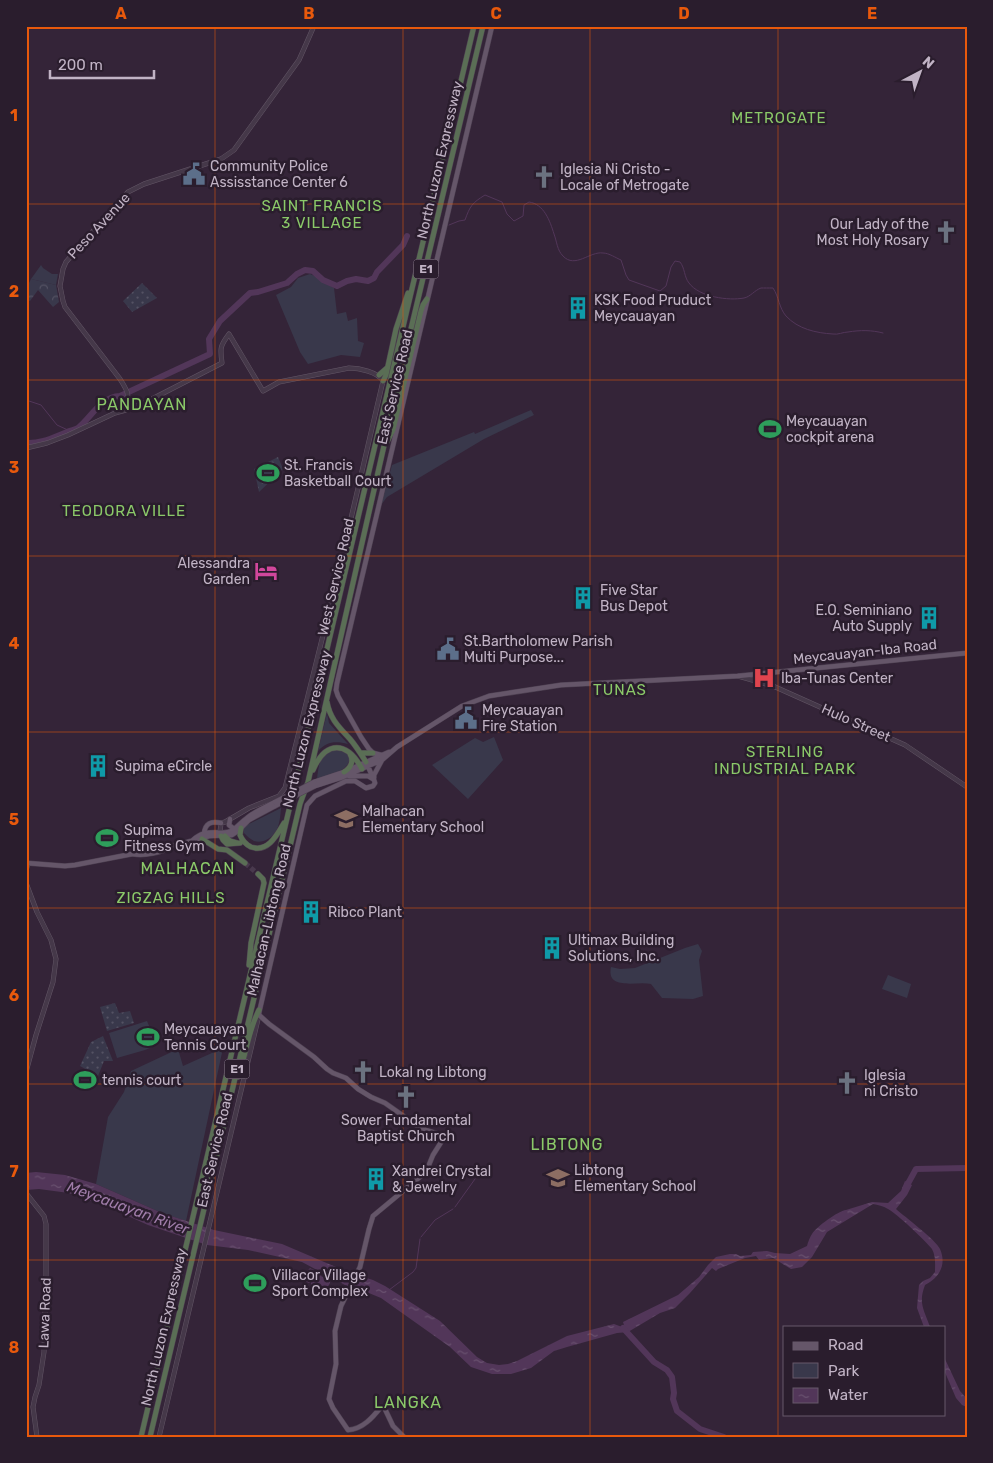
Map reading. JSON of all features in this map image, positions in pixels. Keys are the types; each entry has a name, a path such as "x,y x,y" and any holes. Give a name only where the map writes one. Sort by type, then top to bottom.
{"highway":[{"name":"North Luzon Expressway","path":"141,1437 474,26"},
{"name":"North Luzon Expressway","path":"150,1437 300,804 308,782 382,454 483,26"},
{"path":"383,381 396,329 416,267"},
{"path":"382,454 393,430 421,311 427,299"},
{"path":"379,375 387,368"},
{"path":"327,694 332,718 361,753 367,764"},
{"path":"308,782 315,765 325,751 331,748 340,748 350,753 360,767"},
{"path":"343,774 351,765 352,757 350,753"},
{"path":"361,753 370,753"},
{"path":"221,835 227,844 243,843 256,848 267,846 277,836 288,816"},
{"path":"241,828 240,835 243,843"},
{"path":"221,835 219,844 223,849"},
{"path":"203,836 218,849 223,849 245,863"},
{"path":"246,988 252,943 264,883 258,874"},
{"path":"231,1094 243,1063 254,1020 259,1013"}],"main road":[{"name":"East Service Road","path":"367,764 370,753 338,696 336,690 337,683 492,26"},
{"name":"Meycauayan-Iba Road","path":"343,774 382,757 462,706 489,696 561,685 738,676 967,653"},
{"path":"370,753 382,757 374,775 374,781"},
{"path":"367,764 374,781"},
{"path":"221,835 234,829 248,816 315,784 343,774 368,776 374,781"},
{"name":"Malhacan-Libtong Road","path":"374,781 372,787 368,788 355,781 346,780 315,796 309,802 259,1013 314,1057 327,1070 346,1078 358,1089 385,1104 422,1129 445,1136 432,1155 426,1172 373,1216 358,1273 341,1306 335,1331 336,1364 330,1392 333,1408 348,1430 354,1429 370,1420 381,1407 384,1407 392,1426 404,1437"},
{"path":"27,863 75,865 172,846 203,836 234,834 249,820 275,804"},
{"path":"230,820 229,825 234,829"},
{"path":"203,836 205,828 209,823 221,823"}],"street":[{"name":"Peso Avenue","path":"126,410 129,396 126,388 62,301 60,286 62,269 78,248 128,192 144,184 221,159 234,150 299,60 314,26"},
{"path":"26,448 48,443 68,435 115,413 126,410 222,364 220,348 229,334 263,391 279,382 349,368 379,375 383,381"},
{"name":"West Service Road","path":"221,823 280,795 285,788 383,381"},
{"name":"Hulo Street","path":"738,676 781,689 905,745 967,787"},
{"path":"221,823 221,835"},
{"path":"26,871 27,863"},
{"path":"26,883 37,912 51,940 56,960 53,982 26,1072"},
{"name":"East Service Road","path":"159,1437 259,1013"},
{"name":"Lawa Road","path":"26,1193 44,1216 46,1224 44,1352 39,1385 33,1407 37,1437"}],"green space":[{"path":"41,265 52,274 58,274 56,285 31,279"},
{"path":"310,274 334,288 337,314 346,312 348,321 357,318 358,341 364,343 360,357 341,355 308,364 300,352 276,295 291,287 298,278"},
{"path":"31,279 56,285 59,302 53,307 38,290 30,301 26,299 26,289"},
{"path":"142,283 157,298 132,312 123,301"},
{"path":"531,410 534,415 484,439 387,497 381,505 392,465 474,432 475,434"},
{"path":"278,457 283,469 259,492 254,469"},
{"path":"327,713 329,723 348,744 332,743 325,745 318,751"},
{"path":"494,737 503,760 468,799 432,765 475,738 483,742"},
{"path":"337,749 347,753 350,758 348,763 342,770 317,779 321,759 327,753"},
{"path":"281,808 278,827 270,837 260,842 251,839 244,833 243,829 247,825"},
{"path":"698,944 702,951 699,960 703,996 693,999 662,998 651,984 618,982 613,979 611,974 611,967 620,969 635,968"},
{"path":"888,975 911,984 907,998 882,989"},
{"path":"115,1003 119,1013 130,1011 134,1023 107,1031 100,1007"},
{"path":"147,1021 157,1045 117,1058 109,1033"},
{"path":"103,1036 113,1061 104,1061 98,1076 80,1066 91,1042"},
{"path":"223,1048 186,1221 162,1213 96,1184 108,1117 124,1092 131,1071 178,1049 183,1066"}],"water":[{"path":"36,1172 65,1175 96,1184 162,1213 214,1230 282,1244 350,1273 373,1280 440,1321 477,1357 487,1363 499,1365 517,1361 567,1336 614,1324 622,1327 624,1325 623,1322 678,1295 699,1277 716,1257 730,1254 740,1256 751,1255 753,1252 767,1251 790,1254 807,1246 814,1231 838,1213 872,1202 888,1203 901,1191 905,1181 912,1185 896,1209 927,1234 940,1249 943,1260 938,1275 925,1285 923,1291 922,1302 930,1326 924,1326 917,1308 919,1285 930,1278 935,1272 935,1260 932,1249 911,1227 892,1212 873,1204 827,1232 812,1257 802,1267 791,1269 773,1258 759,1260 756,1256 745,1258 716,1271 712,1268 675,1308 660,1313 628,1332 617,1333 554,1351 531,1368 511,1374 492,1374 471,1367 450,1347 381,1298 345,1285 302,1262 248,1250 207,1245 148,1225 108,1207 69,1193 39,1189 26,1190 26,1173"},
{"path":"310,1268 322,1277 330,1279 325,1292 320,1292 317,1288 311,1286 311,1282 303,1280 303,1276"},
{"path":"946,1361 960,1391 967,1399 967,1407 962,1405 956,1398 946,1375"}],"waterway":[{"path":"449,225 465,220 472,205 485,195 502,202 507,214 514,221 523,216 524,205 529,202 534,203 546,214 559,251 568,260 578,260 598,253 608,254 621,260 629,280 660,291 666,286 671,267 675,261 680,262 689,283 707,295 738,299 746,297 761,288 773,288 786,316 802,327 820,333 835,334 861,331 883,333"},
{"path":"26,443 42,441 77,429 107,400 120,396 210,354 209,339 220,321 250,293 287,283 305,270 313,271 323,280 337,286 356,279 368,281 374,278 377,272 403,245 407,236"},
{"path":"26,400 41,405 57,425 70,431"},
{"name":"Meycauayan River","path":"905,1189 916,1169 967,1168"},
{"path":"455,1207 475,1179"},
{"path":"421,1237 435,1220 453,1209"},
{"path":"389,1290 416,1268 420,1239"},
{"path":"623,1328 654,1362 667,1370 672,1377 673,1399 677,1411 700,1429 724,1437"}],"tunnel":[{"path":"245,863 258,874"}],"place":[{"name":"Community Police Assisstance Center 6","path":"194,174"},
{"name":"Iglesia Ni Cristo - Locale of Metrogate","path":"544,177"},
{"name":"Our Lady of the Most Holy Rosary","path":"946,232"},
{"name":"KSK Food Pruduct Meycauayan","path":"578,308"},
{"name":"Meycauayan cockpit arena","path":"770,429"},
{"name":"St. Francis Basketball Court","path":"268,473"},
{"name":"Alessandra Garden","path":"266,571"},
{"name":"Five Star Bus Depot","path":"583,598"},
{"name":"E.O. Seminiano Auto Supply","path":"929,618"},
{"name":"St.Bartholomew Parish Multi Purpose...","path":"448,649"},
{"name":"Iba-Tunas Center","path":"764,678"},
{"name":"Meycauayan Fire Station","path":"466,718"},
{"name":"Supima eCircle","path":"98,766"},
{"name":"Malhacan Elementary School","path":"346,819"},
{"name":"Supima Fitness Gym","path":"107,838"},
{"name":"Ribco Plant","path":"311,912"},
{"name":"Ultimax Building Solutions, Inc.","path":"552,948"},
{"name":"Meycauayan Tennis Court","path":"148,1037"},
{"name":"Lokal ng Libtong","path":"363,1072"},
{"name":"tennis court","path":"85,1080"},
{"name":"Iglesia ni Cristo","path":"847,1083"},
{"name":"Sower Fundamental Baptist Church","path":"406,1097"},
{"name":"Libtong Elementary School","path":"558,1178"},
{"name":"Xandrei Crystal & Jewelry","path":"376,1179"},
{"name":"Villacor Village Sport Complex","path":"255,1283"}],"district":[{"name":"METROGATE","path":"779,118"},
{"name":"SAINT FRANCIS 3 VILLAGE","path":"322,214"},
{"name":"PANDAYAN","path":"142,404"},
{"name":"TEODORA VILLE","path":"124,511"},
{"name":"TUNAS","path":"620,690"},
{"name":"STERLING INDUSTRIAL PARK","path":"785,760"},
{"name":"MALHACAN","path":"188,868"},
{"name":"ZIGZAG HILLS","path":"171,898"},
{"name":"LIBTONG","path":"567,1144"},
{"name":"LANGKA","path":"408,1402"}]}
